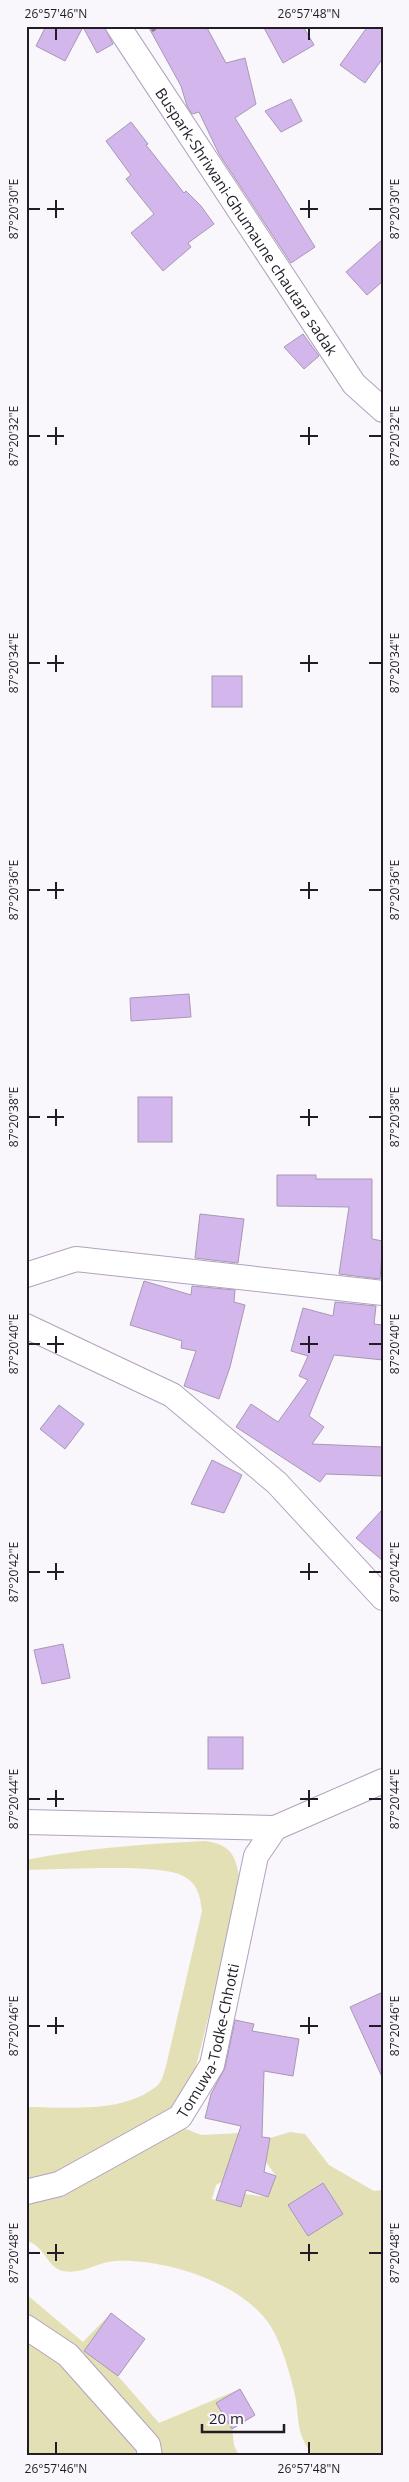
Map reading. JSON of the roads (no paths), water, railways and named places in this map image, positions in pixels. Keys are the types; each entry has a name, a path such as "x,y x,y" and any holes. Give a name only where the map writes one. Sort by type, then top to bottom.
{"street":[{"name":"Buspark-Shriwani-Ghumaune chautara sadak","path":"118,26 354,384 383,410"},
{"path":"26,1275 76,1259 383,1293"},
{"path":"26,1326 172,1395 277,1483 383,1598"},
{"path":"26,1822 275,1828 383,1781"},
{"name":"Tomuwa-Todke-Chhotti","path":"26,2192 59,2184 180,2117 212,2065 256,1856 275,1828"},
{"path":"26,2327 68,2355 148,2445 150,2456"}]}
